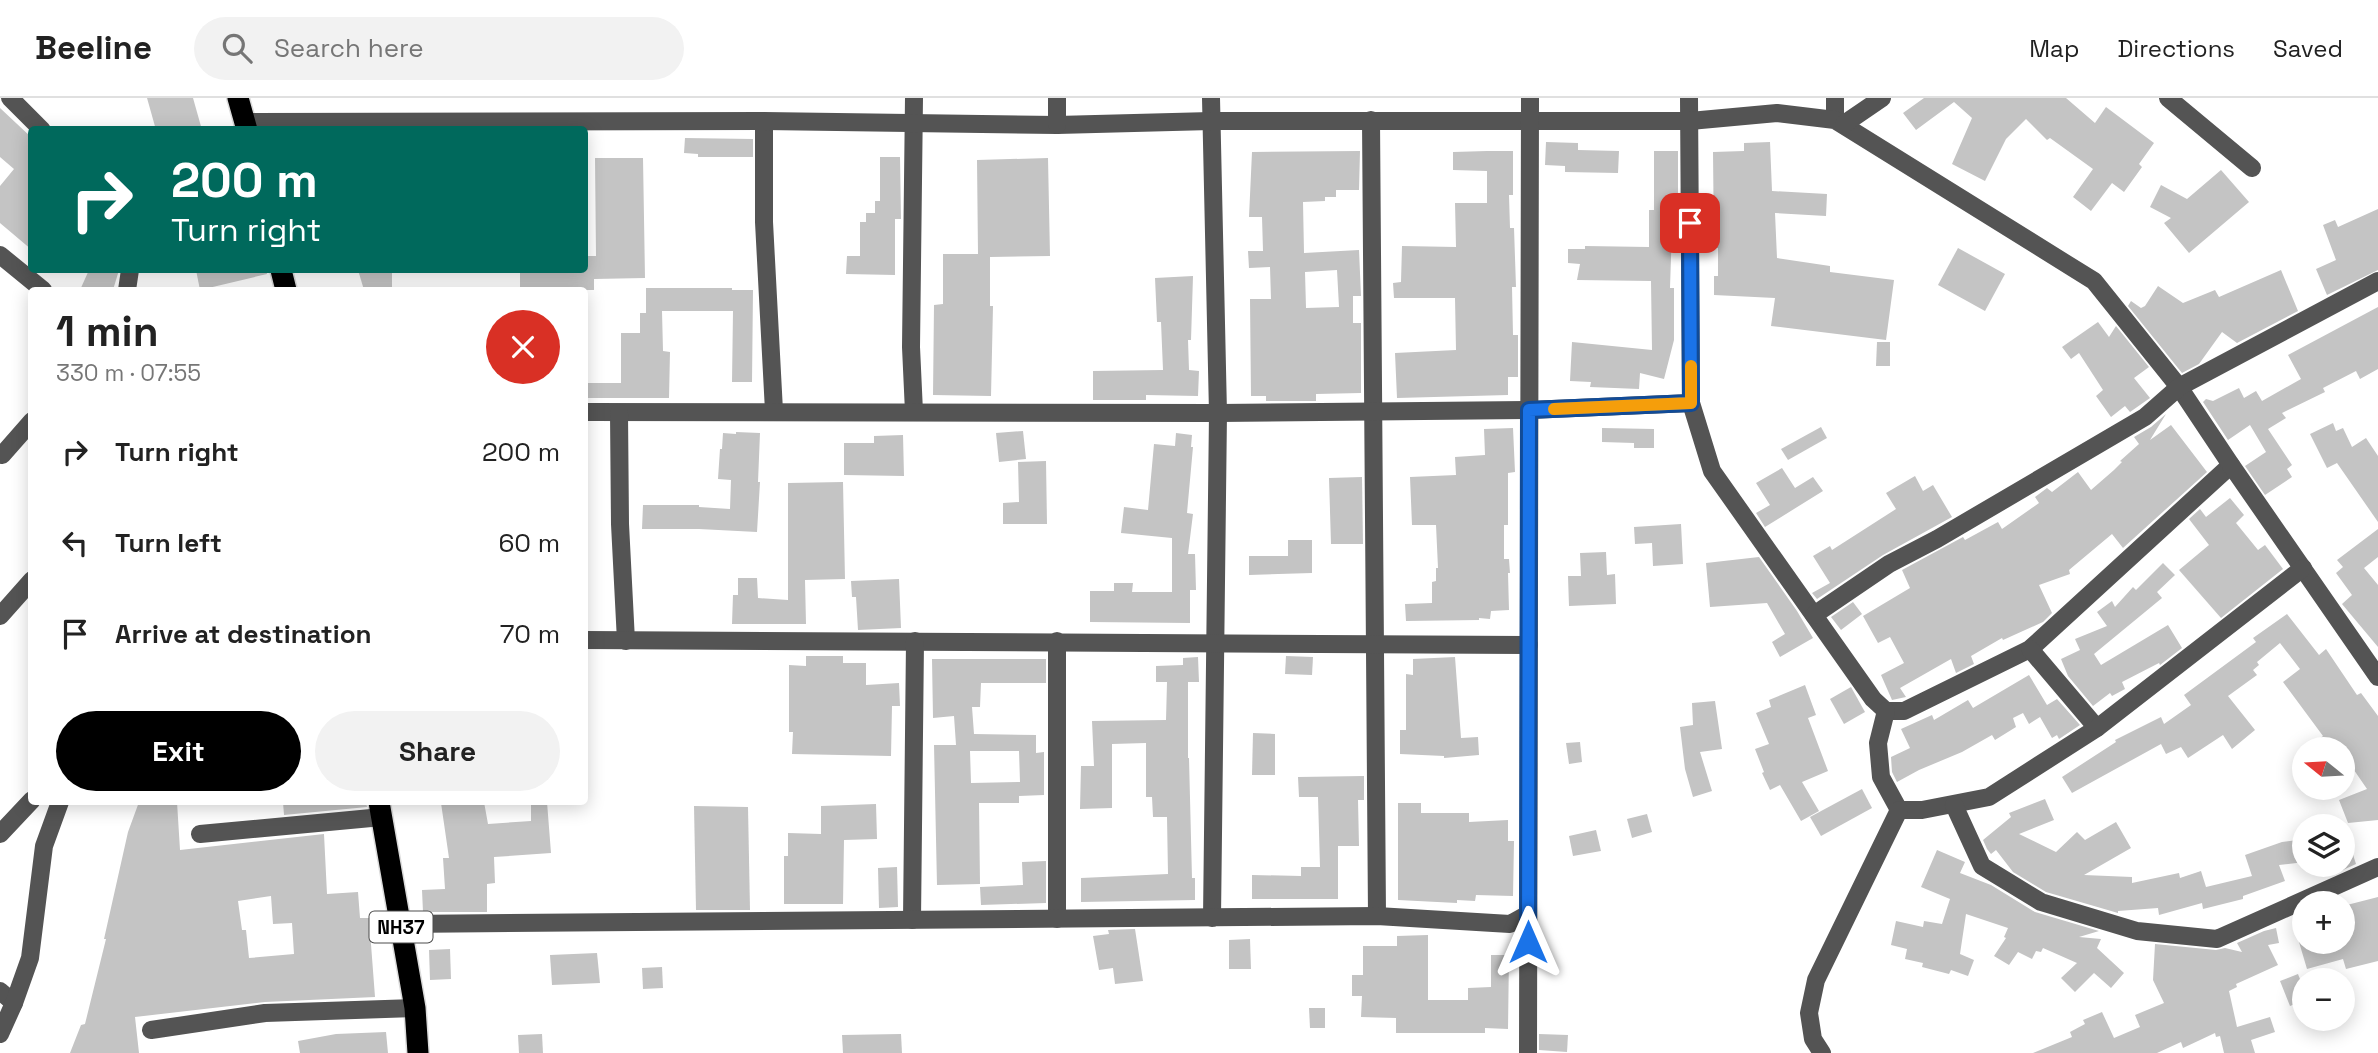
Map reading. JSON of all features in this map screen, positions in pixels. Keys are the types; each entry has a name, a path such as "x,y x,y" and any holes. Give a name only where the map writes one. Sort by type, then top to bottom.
{"highway":[{"path":"238,98 246,126"},
{"name":"NH37","path":"380,809 415,1009 418,1053"}],"street":[{"path":"10,98 38,126"},
{"path":"914,98 911,347 914,411"},
{"path":"1057,98 1057,125"},
{"path":"1211,98 1218,413 1212,918"},
{"path":"1528,1053 1530,98"},
{"path":"1689,98 1691,403 1712,471 1873,699 1886,711 1904,711 2030,649 2231,466"},
{"path":"1835,98 1839,122"},
{"path":"1839,122 1882,98"},
{"path":"2168,98 2252,168"},
{"path":"246,126 764,121 1057,125 1212,121 1690,121 1777,113 1839,122 2094,281 2179,387 2302,569 2377,671"},
{"path":"1371,120 1377,916"},
{"path":"764,121 764,222 774,411"},
{"path":"0,255 39,287"},
{"path":"1814,614 1889,564 1937,539 2145,417 2179,387 2378,281"},
{"path":"588,412 1218,413 1529,410 1691,403"},
{"path":"619,413 620,524 626,641"},
{"path":"2,456 28,426"},
{"path":"1899,810 1922,810 1989,797 2097,728 2302,569"},
{"path":"0,615 28,584"},
{"path":"588,640 1529,645"},
{"path":"912,920 915,641"},
{"path":"1057,641 1057,919"},
{"path":"2030,649 2097,728"},
{"path":"1886,711 1878,743 1881,777 1899,810"},
{"path":"0,834 28,804"},
{"path":"1954,804 1982,866 2041,902 2137,931 2217,939 2378,867"},
{"path":"0,1034 15,1003 30,958 44,846 59,805"},
{"path":"200,834 380,809"},
{"path":"1822,1053 1813,1040 1809,1013 1816,980 1899,810"},
{"path":"400,925 1377,916 1510,924 1528,914"},
{"path":"0,991 15,1003"},
{"path":"151,1030 265,1013 415,1009"}],"building":[{"path":"147,98 193,98 201,126 155,126"},
{"path":"1924,98 2066,98 2095,123 2106,107 2154,143 2139,164 2142,167 2124,192 2112,183 2091,211 2073,197 2093,169 2050,138 2047,140 2026,119 2006,139 1985,181 1952,164 1972,118 1954,102 1916,130 1903,113"},
{"path":"0,108 28,134 28,247 0,223 0,186 14,169 0,157"},
{"path":"685,138 753,139 753,157 698,157 698,154 684,153"},
{"path":"1546,142 1578,143 1578,150 1619,151 1618,173 1565,172 1565,166 1545,165"},
{"path":"1770,142 1772,191 1827,194 1826,216 1775,213 1777,258 1830,266 1830,272 1894,280 1886,340 1771,326 1775,298 1714,295 1714,276 1718,276 1718,248 1714,248 1713,152 1744,151 1744,143"},
{"path":"1360,151 1359,190 1336,190 1336,197 1325,197 1325,201 1303,202 1304,253 1359,250 1361,296 1353,296 1353,323 1361,323 1361,393 1316,394 1316,401 1266,401 1266,396 1251,396 1250,299 1271,299 1270,267 1249,268 1248,251 1263,251 1262,217 1249,217 1252,152","holes":["1337,270 1339,307 1306,308 1305,272"]},
{"path":"1513,151 1513,195 1509,195 1510,228 1514,228 1516,287 1512,287 1513,335 1518,335 1518,377 1508,377 1508,395 1397,398 1395,353 1456,350 1455,298 1394,298 1393,283 1401,282 1402,246 1456,247 1455,203 1487,203 1487,171 1453,170 1453,152"},
{"path":"1654,151 1678,151 1678,227 1672,227 1670,288 1674,288 1674,340 1664,379 1640,373 1639,389 1590,387 1591,382 1570,381 1572,342 1652,350 1651,281 1577,280 1580,264 1568,263 1568,249 1585,249 1585,246 1649,247 1649,210 1654,210"},
{"path":"880,157 900,157 901,219 895,219 895,275 846,274 847,256 860,256 860,222 866,222 866,213 875,213 875,201 880,201"},
{"path":"595,158 643,158 645,278 594,279 594,290 588,290 588,287 520,287 520,273 588,273 588,256 596,256"},
{"path":"1048,158 1050,256 990,257 990,306 993,306 991,396 933,395 934,305 943,304 943,254 978,254 977,160"},
{"path":"2221,170 2249,202 2189,253 2164,223 2171,218 2150,207 2161,185 2187,199"},
{"path":"2378,209 2378,270 2327,295 2316,269 2336,260 2323,225 2335,220 2338,227"},
{"path":"1958,248 2005,274 1985,311 1938,285"},
{"path":"2281,270 2298,311 2237,343 2222,332 2199,364 2182,373 2128,306 2131,301 2141,308 2145,306 2158,286 2183,303 2215,290 2219,297"},
{"path":"88,273 118,273 114,287 81,287"},
{"path":"197,273 267,274 213,287 199,287"},
{"path":"359,273 392,273 392,287 363,287"},
{"path":"1193,276 1191,340 1188,340 1189,370 1199,371 1198,396 1146,395 1146,400 1093,400 1093,371 1163,370 1161,322 1157,322 1155,278"},
{"path":"646,288 753,290 752,382 732,382 733,311 662,311 663,351 670,352 669,398 588,398 588,383 621,383 621,333 640,333 640,313 646,313"},
{"path":"2378,307 2378,369 2360,379 2356,371 2323,388 2325,392 2282,413 2286,418 2268,429 2292,465 2287,469 2292,477 2265,495 2245,466 2266,452 2250,425 2228,440 2203,402 2206,399 2213,401 2239,388 2244,398 2256,391 2262,401 2301,379 2288,355"},
{"path":"2098,322 2109,337 2116,326 2149,367 2134,378 2150,398 2130,412 2125,406 2111,417 2096,396 2103,390 2079,353 2071,359 2062,347"},
{"path":"1877,342 1890,342 1890,366 1876,366"},
{"path":"2166,414 2150,440 2171,425 2207,472 2123,548 2112,534 2069,570 2070,574 2039,585 2052,613 2043,622 2003,640 2002,638 1971,656 1974,664 1956,673 1951,659 1900,688 1906,697 1892,700 1881,675 1904,663 1890,637 1878,643 1863,616 1910,588 1902,570 1963,537 1965,540 1998,522 2002,529 2039,503 2035,497 2047,488 2052,492 2078,472 2091,490 2139,444 2134,437"},
{"path":"2333,423 2336,431 2343,428 2352,447 2366,438 2378,456 2378,522 2337,463 2327,468 2310,434"},
{"path":"1821,427 1827,438 1788,460 1781,449"},
{"path":"1513,428 1515,472 1508,473 1508,525 1504,525 1504,559 1509,559 1510,573 1509,610 1491,611 1490,619 1406,621 1405,604 1432,603 1432,582 1436,581 1438,568 1436,525 1412,525 1410,477 1456,475 1455,457 1485,455 1484,429"},
{"path":"1602,428 1654,429 1654,448 1634,448 1634,443 1602,442"},
{"path":"1023,431 1026,459 999,462 996,433"},
{"path":"723,433 760,433 757,532 642,529 643,505 699,505 730,509 731,480 718,479 720,449"},
{"path":"1176,433 1192,435 1193,447 1187,513 1193,514 1188,554 1195,554 1196,590 1190,590 1190,623 1090,622 1090,591 1114,591 1114,583 1133,583 1132,592 1172,592 1172,538 1121,533 1124,507 1148,510 1154,444 1175,446"},
{"path":"903,435 904,476 844,475 844,443 874,443 874,436"},
{"path":"1046,461 1047,524 1003,524 1003,503 1019,502 1018,462"},
{"path":"1782,468 1795,488 1813,477 1823,491 1765,527 1756,513 1770,505 1756,483"},
{"path":"1915,476 1923,491 1933,485 1952,517 1883,555 1817,599 1812,593 1830,583 1813,556 1830,546 1832,550 1896,509 1886,493"},
{"path":"1362,477 1363,544 1331,544 1329,478"},
{"path":"843,482 845,579 805,580 806,624 732,624 733,595 738,595 738,578 757,578 758,598 788,600 788,483"},
{"path":"2230,498 2244,515 2236,523 2258,550 2265,545 2283,569 2221,618 2179,570 2209,545 2189,519 2200,509 2206,517"},
{"path":"1681,524 1683,564 1653,566 1652,543 1635,544 1634,527"},
{"path":"2378,529 2378,557 2364,568 2378,585 2378,647 2342,604 2352,595 2336,573 2343,567 2337,560"},
{"path":"1288,540 1312,540 1312,573 1249,575 1249,556 1288,556"},
{"path":"1606,552 1607,575 1615,574 1616,604 1569,606 1568,576 1581,576 1580,553"},
{"path":"1759,557 1813,638 1780,657 1772,642 1785,634 1767,603 1710,607 1706,563"},
{"path":"2163,563 2175,575 2157,592 2162,598 2094,654 2101,665 2168,625 2182,648 2160,665 2159,663 2122,682 2125,689 2112,696 2110,693 2093,706 2068,676 2061,659 2080,650 2075,639 2107,626 2097,612 2112,601 2115,607 2133,587 2136,590"},
{"path":"899,579 901,628 858,630 856,597 852,597 851,581"},
{"path":"1853,602 1862,614 1841,630 1831,617"},
{"path":"2287,614 2319,655 2326,649 2357,695 2361,693 2378,716 2378,820 2355,822 2355,814 2344,814 2339,800 2356,800 2356,793 2367,789 2356,773 2356,737 2322,737 2283,682 2300,669 2280,643 2257,662 2259,665 2253,670 2257,675 2228,696 2255,730 2232,749 2223,735 2188,758 2181,747 2166,754 2161,744 2072,793 2062,777 2116,742 2115,740 2161,717 2164,724 2191,705 2184,695 2256,642 2253,638"},
{"path":"806,656 843,656 843,663 866,663 866,685 899,683 900,706 892,706 891,756 792,754 793,732 789,732 789,665 806,666"},
{"path":"1286,656 1313,657 1312,675 1285,674"},
{"path":"1198,657 1199,682 1188,682 1188,758 1195,900 1081,902 1081,878 1168,874 1167,817 1153,817 1152,797 1146,797 1146,743 1112,744 1112,808 1080,809 1081,766 1094,766 1092,721 1166,720 1167,682 1156,682 1156,666 1183,665 1183,658"},
{"path":"1455,657 1461,738 1478,737 1479,755 1444,758 1400,754 1400,730 1406,730 1406,674 1413,675 1413,659"},
{"path":"932,659 1046,659 1046,683 981,683 980,707 972,707 974,734 1036,735 1036,753 1044,752 1044,795 1019,796 1019,803 979,803 980,884 937,885 934,745 956,745 954,716 933,718","holes":["970,751 1019,751 1020,782 971,783"]},
{"path":"2029,675 2047,705 2057,699 2080,725 2059,739 2057,735 2052,738 2040,717 2029,724 2023,713 2013,718 2016,727 1995,740 1992,735 1897,782 1892,772 1891,757 1910,748 1901,729 1932,715 1934,720 1968,700 1973,708"},
{"path":"1805,685 1816,715 1808,718 1828,771 1802,782 1819,811 1801,821 1780,785 1770,790 1762,773 1764,772 1755,749 1769,744 1756,713 1771,707 1769,700"},
{"path":"1851,687 1865,712 1844,724 1830,699"},
{"path":"1715,701 1722,749 1700,752 1712,791 1693,797 1685,769 1680,727 1693,725 1692,703"},
{"path":"1253,733 1275,734 1275,775 1252,775"},
{"path":"1580,742 1582,762 1569,764 1566,743"},
{"path":"1364,776 1364,800 1358,800 1359,846 1338,846 1338,899 1252,899 1252,875 1301,876 1301,867 1320,867 1318,797 1299,797 1298,777"},
{"path":"1862,789 1872,808 1821,836 1810,817"},
{"path":"2045,799 2054,820 2019,834 2056,852 2077,832 2085,840 2116,822 2131,848 2084,875 2132,877 2132,883 2179,873 2180,878 2201,871 2206,887 2252,876 2245,855 2292,841 2292,864 2279,865 2285,881 2243,896 2243,899 2203,909 2202,903 2159,915 2158,908 2118,913 2046,892 2013,872 1996,850 1991,854 1983,840 2011,817 2009,813"},
{"path":"1398,803 1421,803 1421,813 1469,813 1469,822 1508,820 1508,841 1514,841 1513,896 1476,895 1475,901 1457,900 1457,903 1398,900"},
{"path":"876,804 877,839 844,840 843,904 784,904 784,856 788,856 788,833 821,834 821,806"},
{"path":"138,805 177,805 180,850 324,834 327,894 358,892 360,918 369,918 375,997 265,1002 135,1017 139,1053 70,1053 81,1025 85,1024 128,832","holes":["271,896 273,924 292,923 294,954 249,958 246,930 242,930 238,901"]},
{"path":"283,805 367,807 284,815"},
{"path":"441,805 485,805 488,824 531,821 531,805 547,805 551,853 494,857 495,883 487,884 487,912 423,912 422,890 445,889 443,858 449,858"},
{"path":"694,806 748,807 750,910 696,910"},
{"path":"1647,814 1652,832 1632,838 1627,819"},
{"path":"1596,830 1601,851 1573,856 1569,836"},
{"path":"1937,850 1965,862 1960,873 1991,885 2035,912 2099,931 2079,937 2101,939 2097,948 2124,973 2111,988 2094,973 2075,992 2061,978 2077,963 2043,948 2041,952 2036,951 2032,959 2018,952 2009,965 1994,956 2006,938 2004,937 2008,928 1966,914 1960,954 1974,960 1968,976 1951,970 1949,974 1922,967 1923,963 1905,959 1907,949 1891,945 1896,921 1923,927 1924,921 1942,924 1950,899 1921,887"},
{"path":"1046,861 1046,903 981,905 980,887 1023,885 1022,862"},
{"path":"897,867 898,907 879,908 878,868"},
{"path":"2378,897 2378,961 2346,968 2343,959 2307,968 2303,954 2355,954 2355,903"},
{"path":"2276,928 2279,943 2268,945 2278,965 2236,984 2237,987 2229,991 2237,1027 2270,1017 2275,1032 2251,1040 2255,1053 2224,1053 2220,1036 2216,1037 2215,1033 2183,1048 2181,1042 2157,1053 2033,1053 2072,1037 2070,1032 2085,1024 2083,1020 2102,1012 2114,1038 2140,1027 2135,1015 2164,1003 2153,980 2155,944 2216,950 2225,948 2242,952 2237,943"},
{"path":"1135,929 1143,981 1115,984 1113,968 1099,970 1093,936 1109,934 1108,930"},
{"path":"1428,935 1428,1000 1468,1000 1468,988 1491,987 1491,955 1509,955 1508,1029 1485,1028 1485,1033 1396,1033 1396,1018 1361,1017 1362,996 1352,996 1352,975 1363,975 1363,946 1397,946 1397,936"},
{"path":"1250,939 1251,969 1229,969 1229,940"},
{"path":"450,949 451,979 430,980 429,950"},
{"path":"597,953 600,983 552,985 550,955"},
{"path":"662,967 663,988 643,989 642,968"},
{"path":"2292,976 2292,1005 2290,1006 2280,981"},
{"path":"1309,1008 1325,1008 1325,1028 1310,1028"},
{"path":"386,1032 388,1053 300,1053 298,1041 336,1034"},
{"path":"542,1034 543,1053 519,1053 518,1035"},
{"path":"901,1034 902,1053 843,1053 842,1035"},
{"path":"1539,1034 1568,1035 1567,1052 1539,1050"}],"slow traffic":[{"path":"1554,409 1691,403 1691,366"}],"route":[{"path":"1528,942 1529,410 1691,403 1690,223"}]}
